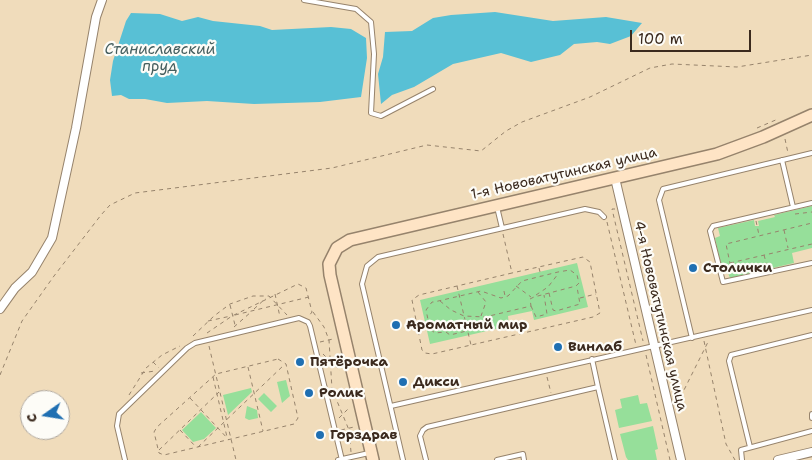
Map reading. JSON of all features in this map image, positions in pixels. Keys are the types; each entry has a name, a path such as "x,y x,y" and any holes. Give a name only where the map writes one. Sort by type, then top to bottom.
{"street":[{"path":"0,309 15,288 32,272 52,238 76,128 96,17 102,0"},
{"name":"1-я Нововатутинская улица","path":"372,456 330,275 329,264 337,248 350,240 717,154 763,137 812,115"},
{"name":"4-я Нововатутинская улица","path":"615,178 681,460"},
{"path":"778,460 812,452"}],"lane":[{"path":"304,0 356,9 371,22 374,54 371,113 381,116 433,89"},
{"path":"692,338 660,194 669,186 812,153"},
{"path":"782,160 793,207"},
{"path":"812,203 711,227 710,233 721,281 724,283 812,263"},
{"path":"497,205 502,228"},
{"path":"403,460 362,284 367,266 378,257 585,209 599,212 604,217"},
{"path":"390,406 637,348 712,334 812,310"},
{"path":"125,460 117,426 119,414 161,371 188,348 206,340 299,318 306,321 310,326 340,460 350,457 372,456"},
{"path":"750,447 729,361 731,355 812,335"},
{"path":"592,359 616,460"},
{"path":"426,460 420,436 423,430 427,428 598,387"},
{"path":"742,460 741,450 812,431"},
{"path":"497,460 523,454 524,460"}],"path":[{"path":"0,374 22,321 54,276 101,214 110,205 135,193 332,168 427,145 481,151 506,131 522,122 590,97 650,68 672,64 737,67 812,55"},
{"path":"785,139 789,158"},
{"path":"615,209 612,209 670,460"},
{"path":"755,216 760,235"},
{"path":"604,217 637,348"},
{"path":"733,273 729,263 726,244 811,223 812,228"},
{"path":"502,228 512,273"},
{"path":"784,229 788,249"},
{"path":"729,263 812,244"},
{"path":"764,255 768,273"},
{"path":"583,257 590,262 600,308 597,315 432,354 422,350 412,300 418,295 538,267 583,257"},
{"path":"538,267 541,277"},
{"path":"478,292 486,302 486,308 480,317 482,327 450,335 446,332 432,332 426,313 431,303 459,296 478,292 485,291 499,297 505,297 510,295 522,281 558,272 570,270 575,272 579,283 576,286 580,305 555,311 549,293"},
{"path":"532,297 548,287 558,272"},
{"path":"236,460 206,340 208,332 268,296 301,284 306,288 312,310 324,327 329,340 332,362 332,388 349,428 351,440 350,457"},
{"path":"457,286 471,345"},
{"path":"516,286 532,297 576,286"},
{"path":"504,290 505,297"},
{"path":"275,294 282,322"},
{"path":"532,297 531,306 536,317 547,314 544,294"},
{"path":"579,298 597,294"},
{"path":"268,296 292,320"},
{"path":"224,336 268,296"},
{"path":"207,322 309,297"},
{"path":"440,301 451,310 464,316 480,317 531,306"},
{"path":"230,304 236,333"},
{"path":"306,321 312,310"},
{"path":"446,332 447,327 465,323"},
{"path":"677,405 712,334"},
{"path":"702,336 726,444 735,460"},
{"path":"333,339 315,345 340,371"},
{"path":"278,359 286,364 298,418 291,426 160,455 155,430 216,374 248,366 278,359"},
{"path":"152,362 161,371"},
{"path":"197,448 286,364"},
{"path":"248,366 263,432"},
{"path":"546,370 552,398"},
{"path":"141,373 161,371"},
{"path":"213,377 227,437"},
{"path":"158,450 220,392"},
{"path":"190,398 230,440"},
{"path":"333,424 349,408"},
{"path":"335,432 354,427"},
{"path":"180,430 197,448"}],"green space":[{"path":"812,206 812,248 792,253 794,263 730,278 728,273 723,274 715,238 720,236 718,228 754,220 755,226 759,226 758,221"},
{"path":"577,263 588,307 534,320 532,311 508,316 509,326 430,344 420,300"},
{"path":"286,380 290,396 282,403 277,382"},
{"path":"251,388 252,392 228,415 223,395"},
{"path":"264,393 277,406 271,412 258,399"},
{"path":"638,395 640,404 647,403 652,421 619,428 615,410 622,408 620,399"},
{"path":"247,406 257,410 258,418 249,420 245,418"},
{"path":"201,412 216,428 204,439 193,442 182,430"},
{"path":"653,426 658,449 655,450 657,460 628,460 620,434"}],"water":[{"path":"495,12 553,21 606,17 642,23 631,36 610,44 597,42 574,44 560,55 531,62 501,53 453,64 414,87 392,95 381,104 378,74 383,57 385,32 412,31 433,18"},
{"name":"Станиславский пруд","path":"131,13 160,14 182,21 198,17 213,21 260,26 272,30 331,27 351,29 366,38 367,58 361,97 320,102 254,104 207,101 167,103 145,99 129,99 121,95 112,96 110,80 113,61 126,21"}],"place":[{"name":"Столички","path":"693,268"},
{"name":"Ароматный мир","path":"396,325"},
{"name":"Винлаб","path":"558,347"},
{"name":"Пятёрочка","path":"300,362"},
{"name":"Дикси","path":"403,382"},
{"name":"Ролик","path":"309,393"},
{"name":"Горздрав","path":"320,435"}]}
